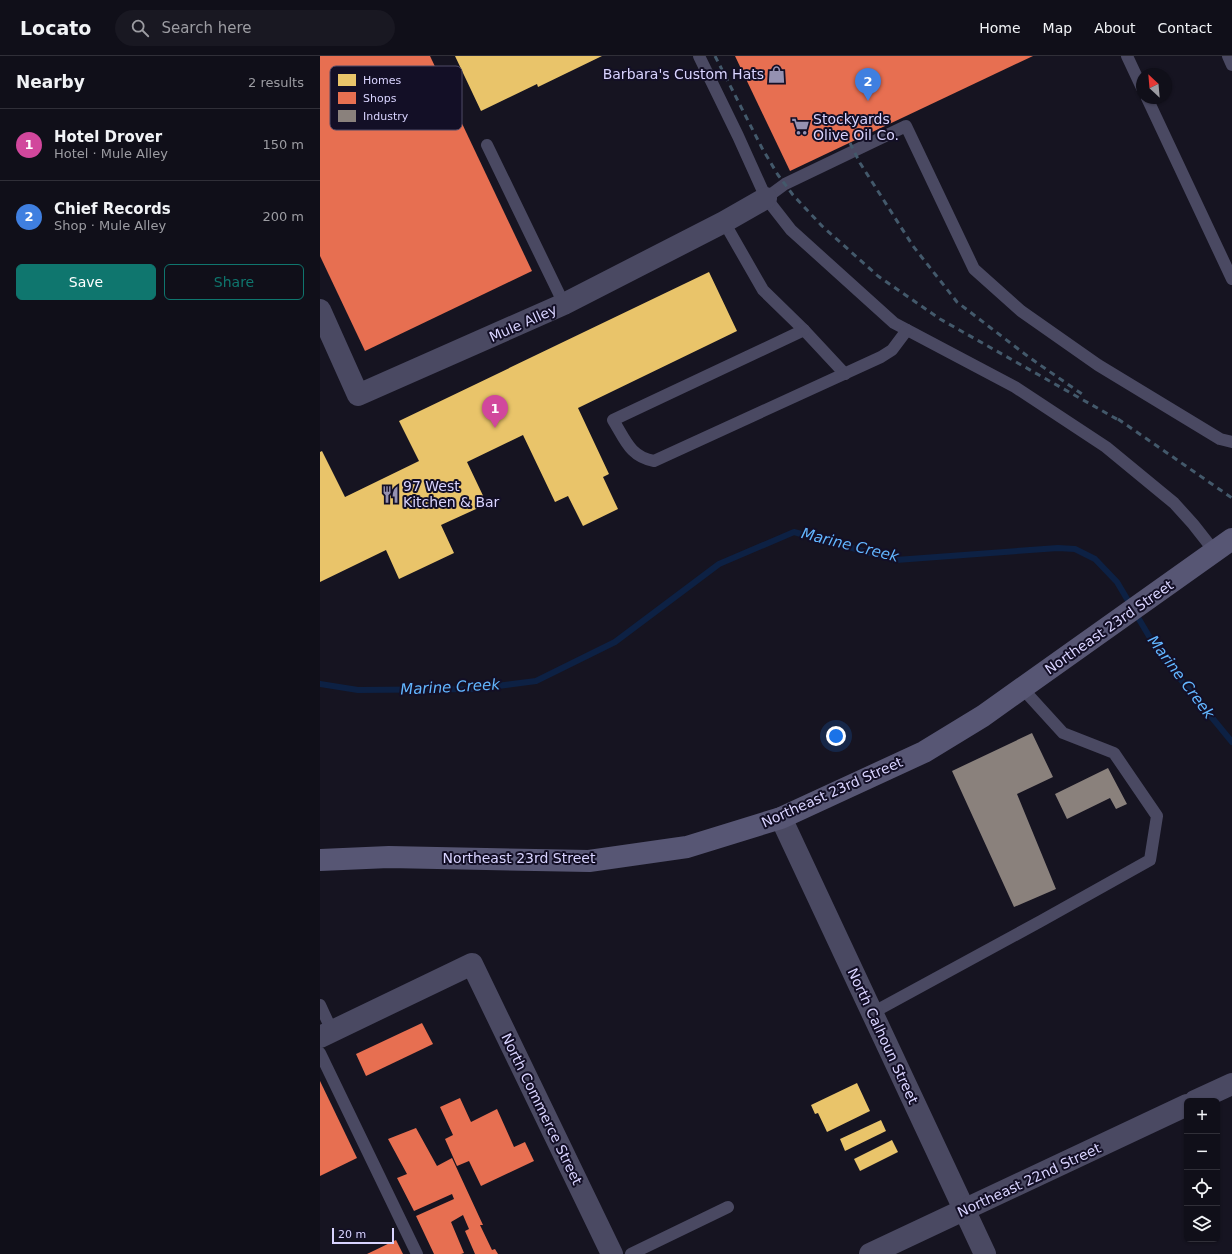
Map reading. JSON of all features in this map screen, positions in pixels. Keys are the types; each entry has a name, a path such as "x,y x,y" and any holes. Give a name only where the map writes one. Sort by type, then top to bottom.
{"main road":[{"name":"Northeast 23rd Street","path":"320,860 389,857 589,861 687,847 781,818 924,752 983,716 1232,539"}],"street":[{"name":"Mule Alley","path":"320,310 358,395 564,304 724,222 766,198"},
{"name":"North Calhoun Street","path":"781,818 985,1254"},
{"name":"North Commerce Street","path":"326,1034 472,964 612,1254"},
{"path":"1202,1098 1232,1084"},
{"name":"Northeast 22nd Street","path":"870,1254 1184,1106"}],"lane":[{"path":"699,56 766,198 791,230 894,323 1015,387 1106,447 1174,503 1215,552"},
{"path":"1127,56 1136,75"},
{"path":"1228,56 1232,65"},
{"path":"1149,104 1232,279"},
{"path":"766,198 785,184 906,126 974,269 1021,311 1098,365 1220,439 1232,442"},
{"path":"487,145 564,304"},
{"path":"724,222 763,290 804,330 845,374"},
{"path":"804,330 613,420 635,453 644,459 654,461 881,357 892,350 907,330"},
{"path":"872,1013 1150,860 1157,816 1114,753 1063,734 1022,688"},
{"path":"320,1005 326,1034"},
{"path":"320,1053 417,1254"},
{"path":"632,1254 728,1207"}],"building: Homes":[{"path":"455,56 602,56 538,87 537,84 481,111 462,71 462,66 460,66"},
{"path":"709,272 737,331 578,408 609,474 603,477 618,509 583,526 568,496 555,502 523,435 467,462 487,504 441,525 454,553 399,579 386,550 320,582 320,452 322,451 345,497 419,461 399,421"},
{"path":"857,1083 870,1111 827,1132 818,1113 815,1114 811,1105"},
{"path":"881,1120 886,1131 845,1151 840,1139"},
{"path":"892,1140 898,1152 860,1171 854,1159"}],"building: Shops":[{"path":"320,56 430,56 435,66 330,66 330,130 462,130 462,123 532,271 365,351 320,256"},
{"path":"735,56 1033,56 790,171"},
{"path":"422,1023 433,1044 366,1076 356,1054"},
{"path":"320,1081 357,1158 320,1176"},
{"path":"460,1098 471,1122 497,1109 514,1147 525,1142 534,1161 481,1186 469,1161 457,1166 445,1139 453,1135 440,1107"},
{"path":"416,1128 437,1166 452,1158 483,1225 480,1225 492,1250 495,1249 498,1254 475,1254 465,1231 469,1229 463,1215 451,1222 464,1253 434,1254 416,1216 454,1199 452,1194 414,1211 397,1178 407,1174 388,1139"},
{"path":"396,1240 403,1254 367,1254"}],"building: Industry":[{"path":"1032,733 1053,777 1017,794 1056,889 1014,907 952,771"},
{"path":"1108,768 1127,804 1116,809 1110,798 1067,819 1055,794"}],"waterway":[{"name":"Marine Creek","path":"320,684 358,690 474,689 536,681 615,642 719,564 794,532 896,560 1058,548 1075,549 1095,559 1117,582 1159,653 1232,742"}],"railway":[{"path":"715,56 762,148 778,175 793,195 822,226 878,276 940,319 1122,422"},
{"path":"850,143 860,163 913,246 957,302 1030,358 1082,394"},
{"path":"1118,419 1232,498"}],"place":[{"name":"Barbara's Custom Hats","path":"777,74"},
{"name":"Chief Records","path":"868,101"},
{"name":"Stockyards Olive Oil Co.","path":"800,127"},
{"name":"Hotel Drover","path":"495,428"},
{"name":"97 West Kitchen & Bar","path":"390,494"}]}
